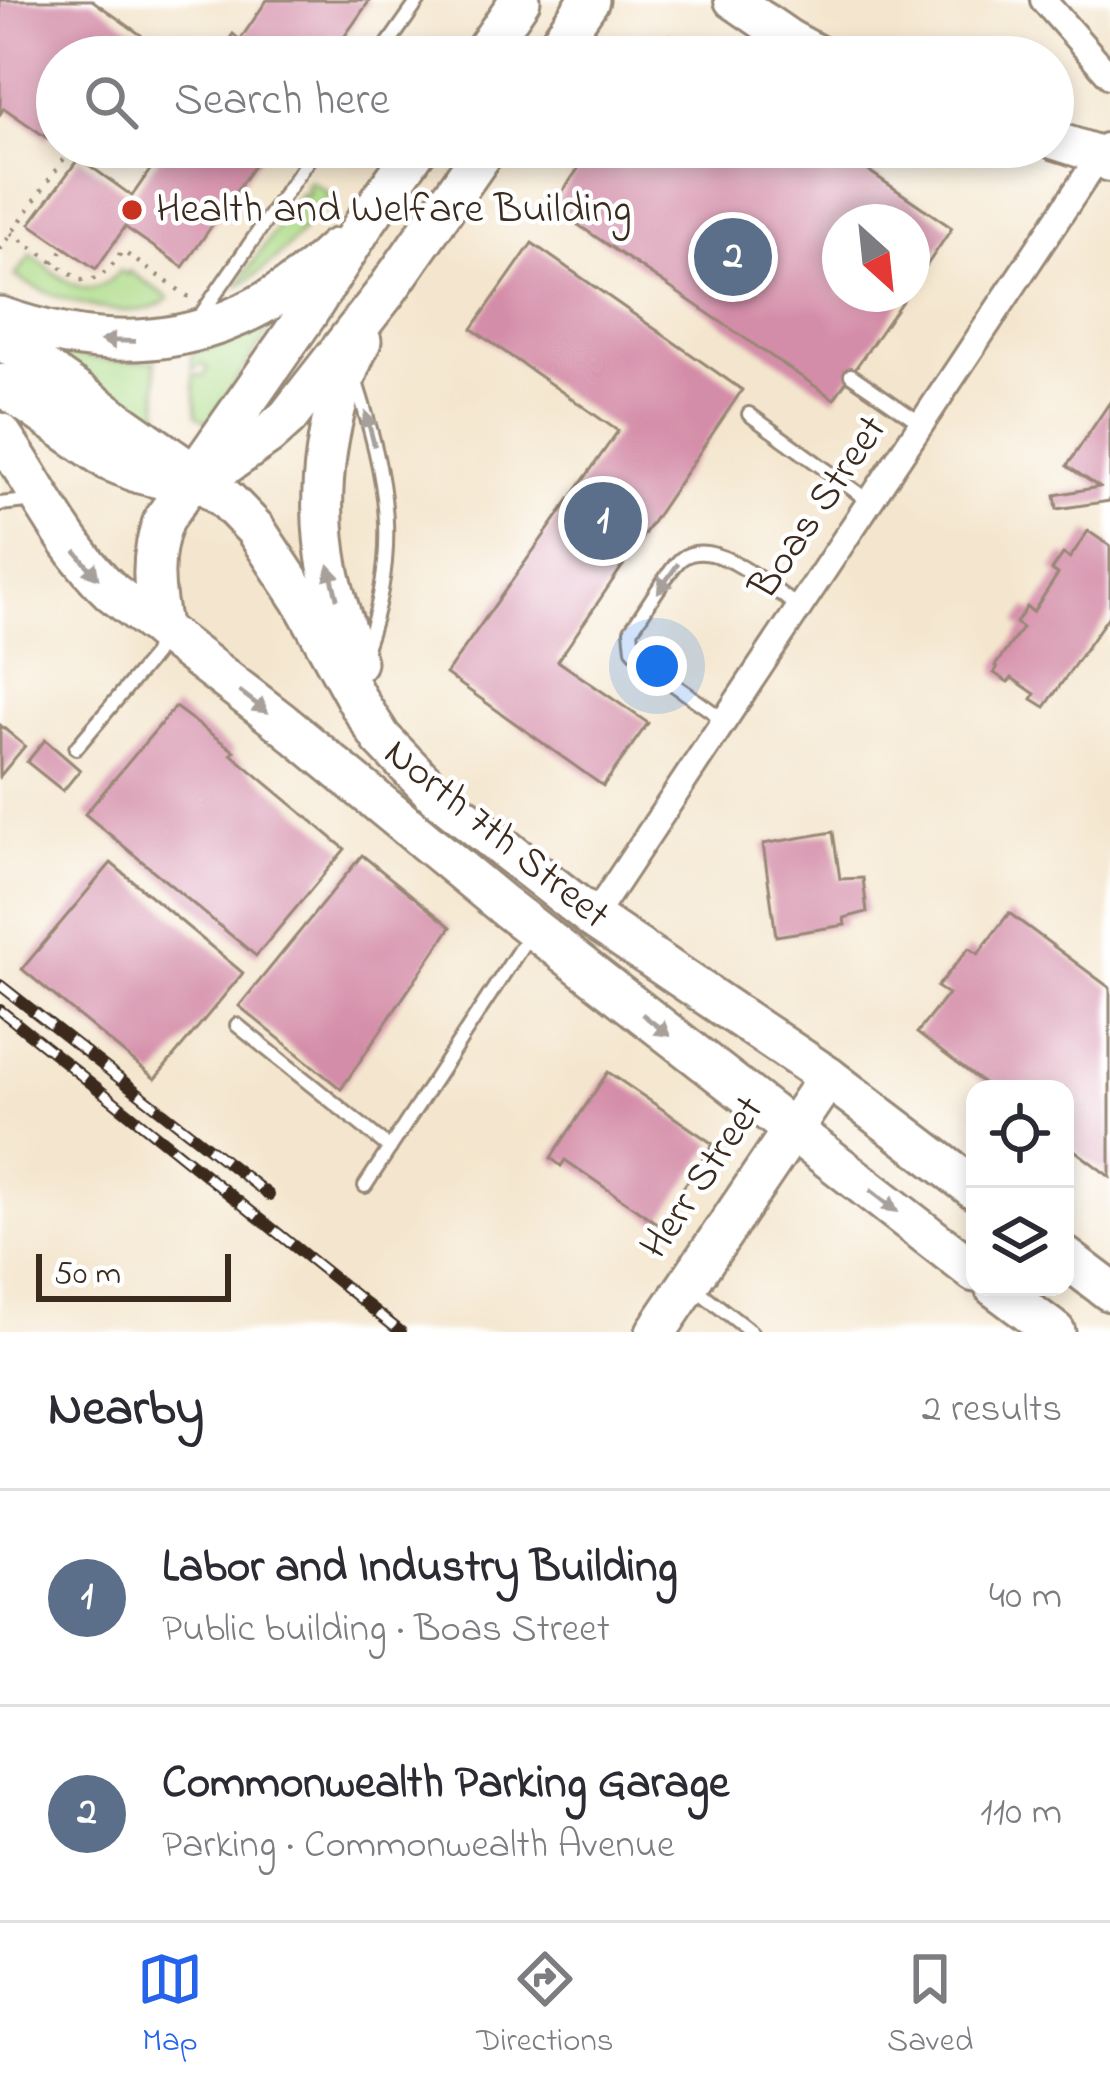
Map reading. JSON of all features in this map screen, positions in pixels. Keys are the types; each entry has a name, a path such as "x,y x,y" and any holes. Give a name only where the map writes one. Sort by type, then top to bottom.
{"main road":[{"path":"495,36 520,0"},
{"path":"565,36 590,0"},
{"path":"733,0 786,36"},
{"path":"1074,145 1107,153"},
{"path":"161,630 152,568 164,519 403,168"},
{"path":"0,384 110,461 159,479 172,481 225,465 288,417 385,293 472,168"},
{"path":"0,317 69,338 110,342 148,341 188,316 224,322 287,288 366,220"},
{"path":"385,293 350,362 328,443 323,528 329,573 358,666 382,729 407,768"},
{"name":"North 7th Street","path":"0,338 195,475 255,529 280,562 360,705 407,768 530,872 828,1077 974,1188"},
{"name":"North 7th Street","path":"0,433 66,540 112,592 533,929 966,1264"},
{"name":"Herr Street","path":"656,1332 828,1077"},
{"path":"1074,1264 1110,1292"},
{"path":"1007,1296 1055,1332"}],"street":[{"path":"1043,0 1110,76"},
{"name":"Boas Street","path":"593,918 1107,153"}],"lane":[{"path":"395,36 422,1"},
{"path":"188,316 301,168"},
{"path":"350,362 373,433 387,528 379,609 358,666"},
{"path":"851,375 922,424"},
{"path":"749,414 870,502"},
{"path":"0,504 43,499"},
{"path":"724,720 649,667 633,649 631,630 682,559 701,552 722,554 799,608"},
{"path":"76,748 154,655 161,630"},
{"path":"365,1186 533,929"},
{"path":"237,1025 390,1148"},
{"path":"689,1283 751,1332"}],"path":[{"path":"0,250 57,168"},
{"path":"11,233 80,280 104,276 122,251 188,316"},
{"path":"53,263 64,248"}],"green space":[{"path":"310,181 330,194 277,258 236,287 301,193 309,192 305,187"},
{"path":"31,255 75,285 97,287 120,270 126,275 129,271 169,298 137,311 69,300 15,276"},
{"path":"274,323 208,423 197,416 193,374 204,376 208,369 202,363 192,369 191,354"},
{"path":"51,352 104,360 155,361 160,417 154,427"}],"building":[{"path":"0,0 92,0 141,35 36,36 36,130 4,108 0,114"},
{"path":"267,0 370,0 345,36 243,36"},
{"name":"Health and Welfare Building","path":"72,168 93,168 132,196 151,168 252,168 183,267 125,227 96,269 30,224"},
{"path":"579,168 865,168 917,204 822,204 822,312 894,312 834,399 552,207"},
{"path":"930,213 952,228 930,260"},
{"path":"532,243 742,390 558,661 648,723 603,786 446,674 618,431 472,329"},
{"path":"1110,402 1110,501 1057,509 1055,495 1099,487 1067,466"},
{"path":"1088,531 1110,546 1110,614 1045,707 1012,678 1008,682 994,673 995,666 1022,628 1016,623 1027,607 1033,612 1058,574 1052,570 1063,554 1070,558"},
{"path":"175,707 234,751 231,754 345,849 256,956 85,814"},
{"path":"0,725 25,746 0,776"},
{"path":"45,740 80,770 63,791 27,762"},
{"path":"833,832 840,879 863,878 867,912 844,918 845,925 776,936 763,844"},
{"path":"362,855 451,927 341,1089 239,1006"},
{"path":"111,863 243,973 155,1079 22,969"},
{"path":"1009,913 1110,988 1110,1177 1074,1150 1074,1080 979,1080 917,1033 948,994 937,987 969,948 978,954"},
{"path":"608,1072 713,1144 658,1224 565,1160 561,1166 551,1158"}],"railway":[{"path":"0,985 269,1195"},
{"path":"0,1010 401,1332"}],"place":[{"name":"Health and Welfare Building","path":"132,210"},
{"name":"Commonwealth Parking Garage","path":"733,257"},
{"name":"Labor and Industry Building","path":"603,521"}]}
